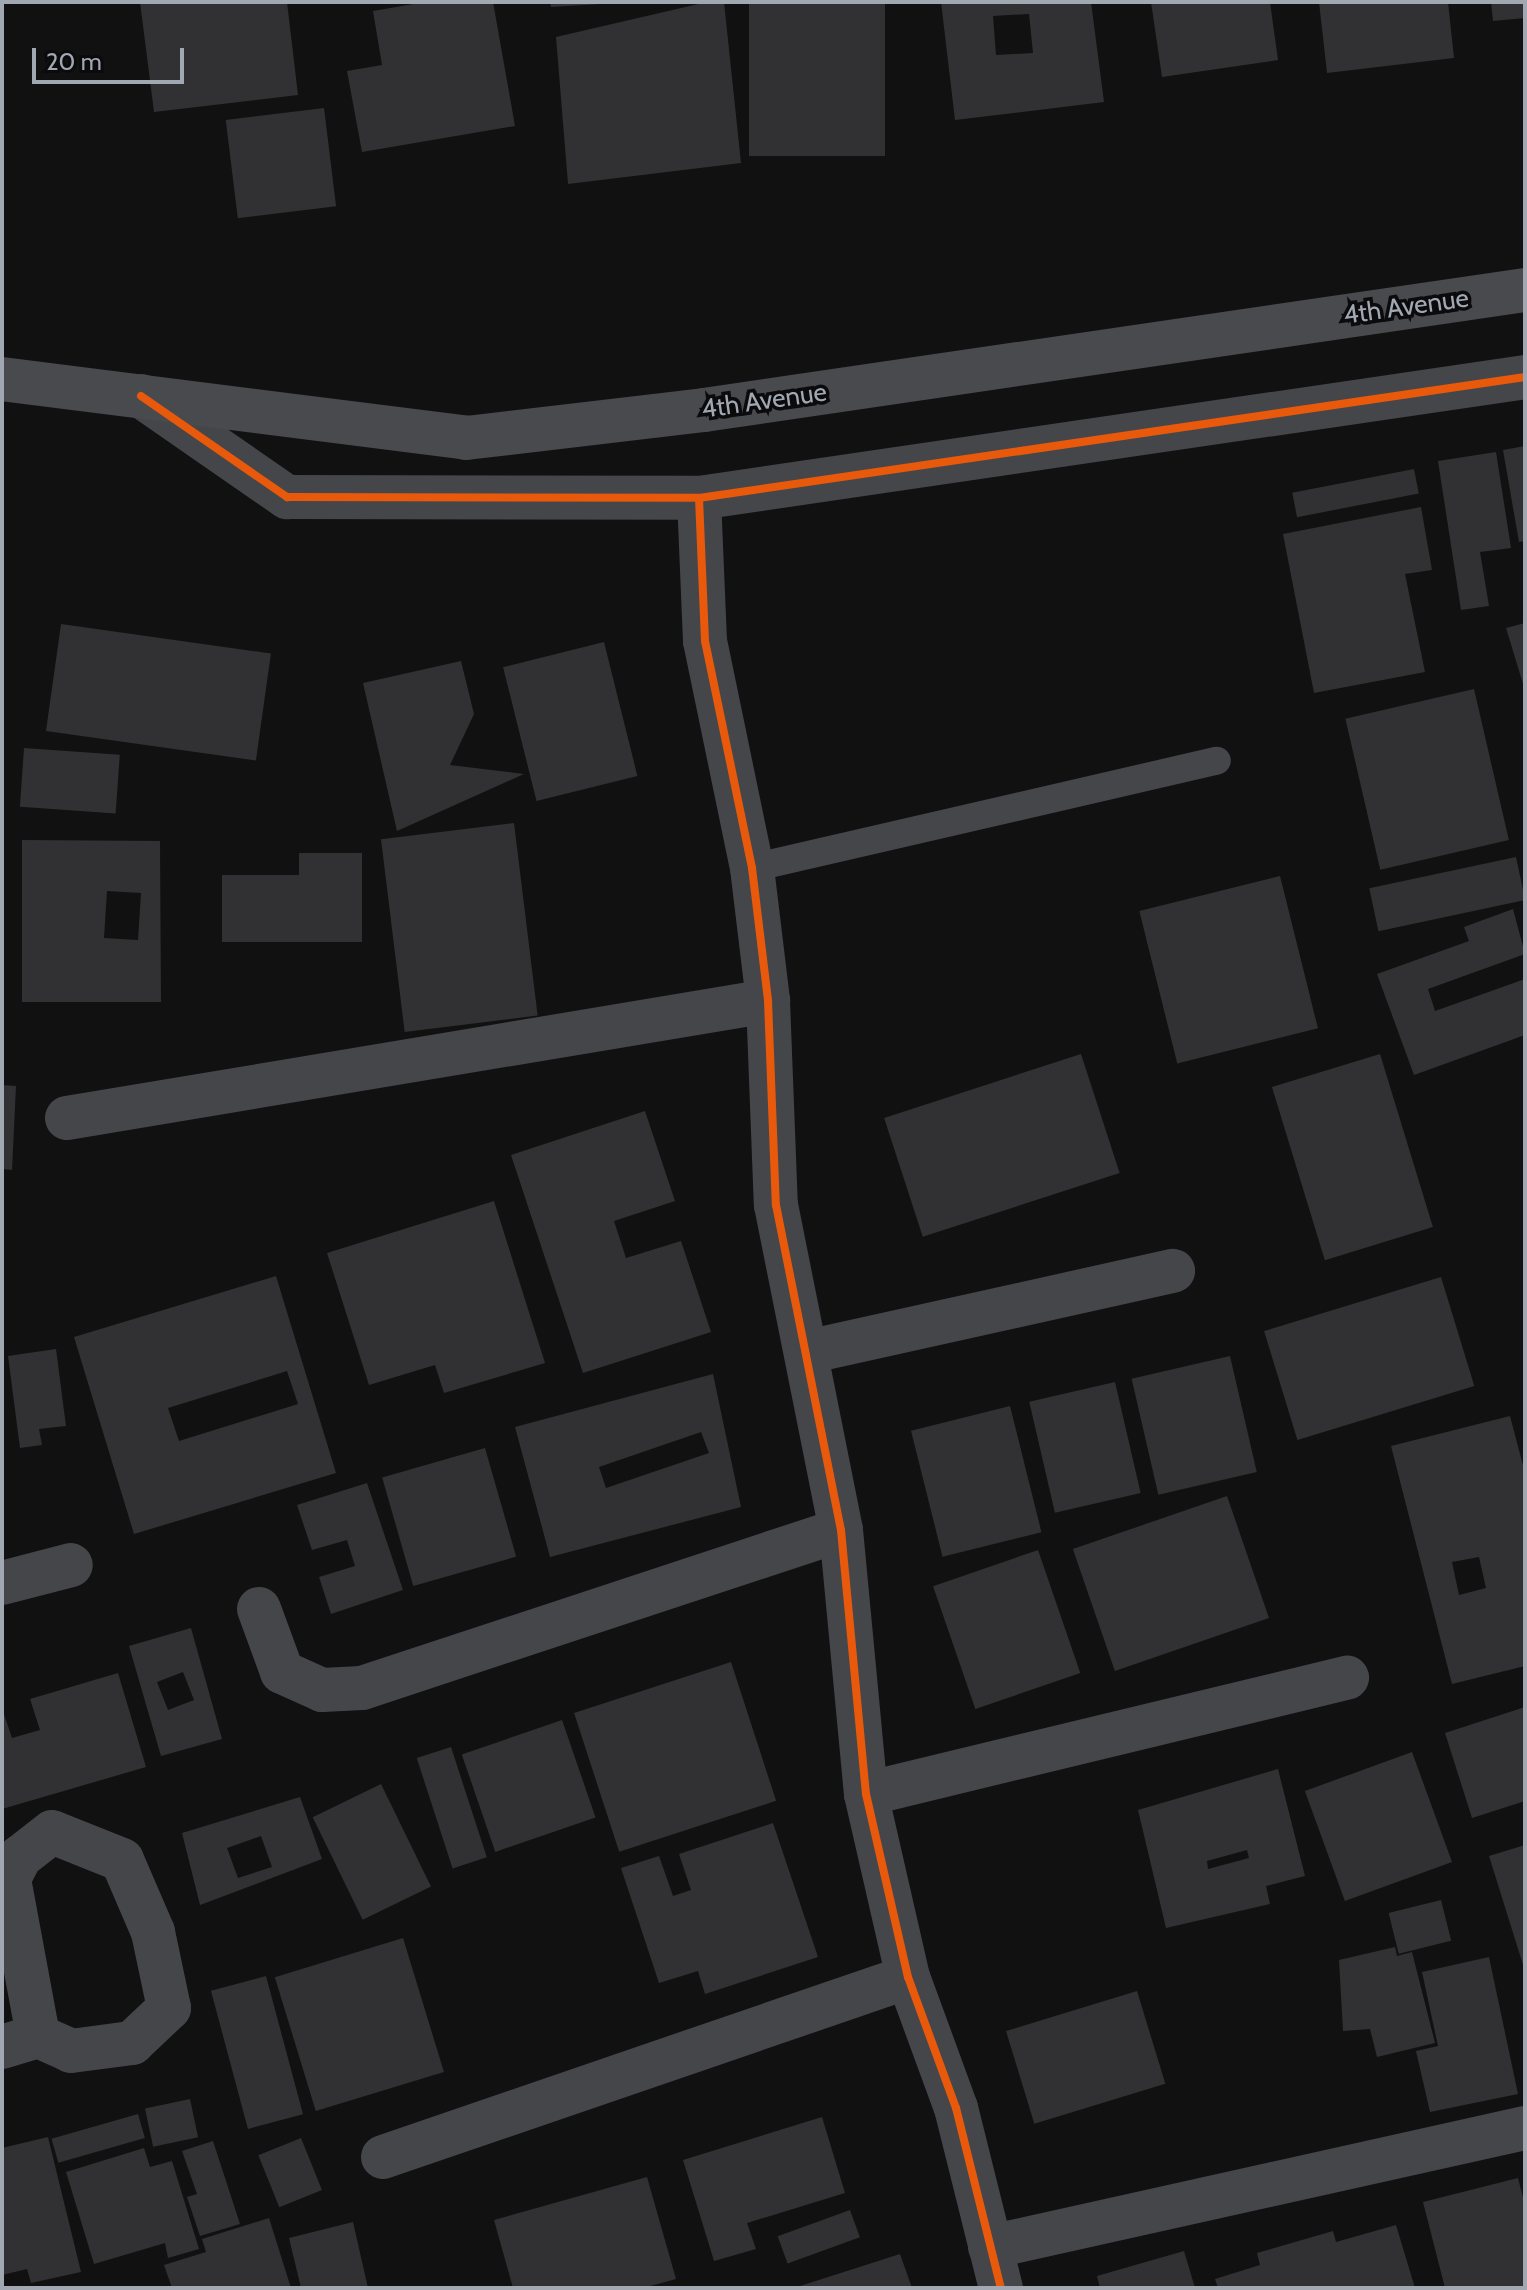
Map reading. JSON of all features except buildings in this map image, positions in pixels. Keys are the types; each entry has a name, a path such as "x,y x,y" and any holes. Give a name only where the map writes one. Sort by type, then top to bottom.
{"main road":[{"name":"4th Avenue","path":"2,379 466,438 720,407 1525,290"}],"street":[{"path":"141,396 287,497 699,498 1525,377"},
{"path":"699,498 705,641 752,868 768,1001 776,1205 841,1530 866,1794 908,1977 956,2108 996,2268 1525,2128"},
{"path":"67,1118 768,1001"},
{"path":"807,1352 1173,1271"},
{"path":"259,1609 282,1672 322,1690 362,1688 841,1530"},
{"path":"2,1583 71,1565"},
{"path":"866,1794 1347,1678"},
{"path":"52,1832 122,1860 153,1932 169,2008 132,2043 71,2051 20,2042 9,1879 20,1857 52,1832"},
{"path":"383,2157 908,1977"}],"lane":[{"path":"752,868 1217,761"}],"cycle path":[{"path":"141,396 287,497 699,498 1525,377"},
{"path":"699,498 705,641 752,868 768,1001 776,1205 841,1530 866,1794 908,1977 956,2108 1001,2288"}]}
